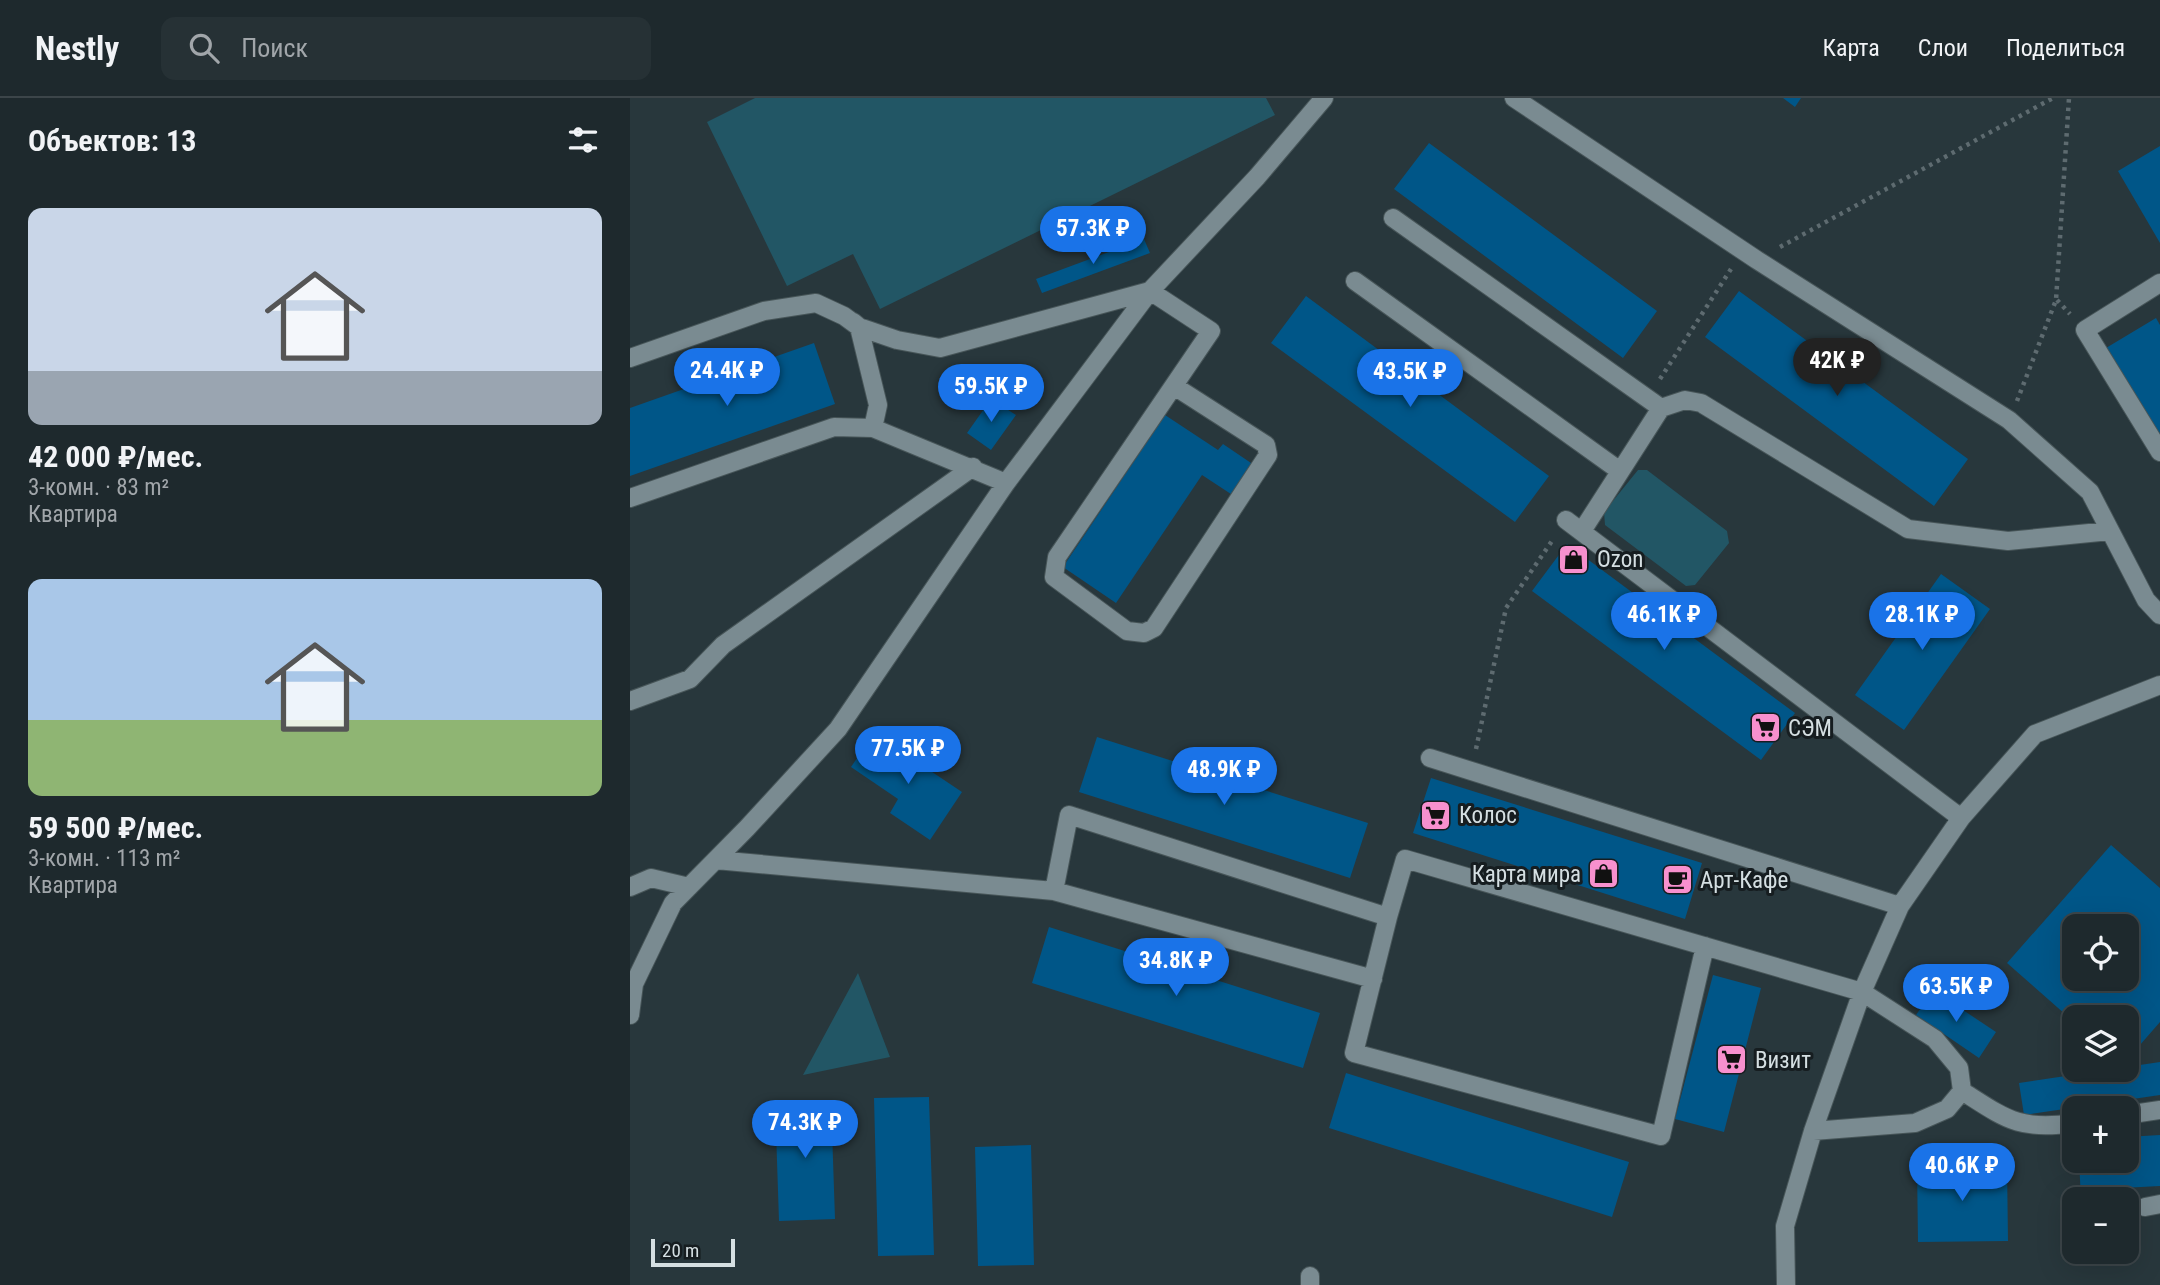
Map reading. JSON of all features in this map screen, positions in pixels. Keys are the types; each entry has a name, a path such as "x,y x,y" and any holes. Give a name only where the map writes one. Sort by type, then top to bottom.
{"street":[{"path":"631,1006 634,984 673,902 716,860 838,729 1006,482 1150,291 1257,177 1324,98"},
{"path":"1514,98 1757,260 2009,420 2090,492 2146,600 2160,615"},
{"path":"1393,218 1661,408"},
{"path":"1356,281 1620,471"},
{"path":"2160,283 2085,330 2160,452"},
{"path":"630,358 764,311 816,303 844,316 859,327 897,340 940,348 1150,291 1212,331 1174,386 1057,556 1054,578 1127,631 1144,633 1154,628 1269,455 1266,445 1174,386"},
{"path":"859,327 878,405 873,428"},
{"path":"1582,531 1661,408 1685,400 1701,403 1908,529 2008,541 2110,531"},
{"path":"630,498 834,427 873,428 1006,482"},
{"path":"630,701 690,679 723,645 973,467"},
{"path":"1566,520 1961,818"},
{"path":"1786,1285 1785,1226 1813,1132 1862,992 1900,906 1961,818 2035,734 2160,685"},
{"path":"1430,758 1900,906"},
{"path":"1054,891 1069,815 1388,917"},
{"path":"1706,946 1661,1136 1354,1053 1405,859 1706,946 1862,992 1935,1039 1959,1068 1962,1091 1947,1109 1915,1124 1813,1132"},
{"path":"716,860 1054,891 1373,979"},
{"path":"630,887 650,878 689,887"},
{"path":"1962,1091 2012,1122 2043,1128 2062,1125"},
{"path":"2139,1113 2160,1110"}],"path":[{"path":"2009,420 2056,300 2069,98"}],"shaded area":[{"path":"755,98 1266,98 1275,115 880,309 853,254 787,286 707,122"},
{"path":"1638,470 1647,470 1727,531 1729,543 1695,585 1686,586 1605,525 1604,512"},
{"path":"858,973 890,1057 803,1075"}],"building":[{"path":"1783,98 1801,98 1795,107"},
{"path":"1429,143 1657,311 1623,358 1394,189"},
{"path":"2160,146 2160,243 2118,171"},
{"path":"1144,239 1150,253 1042,293 1036,279"},
{"path":"1739,291 1968,459 1934,506 1705,337"},
{"path":"1306,296 1549,476 1515,522 1271,343"},
{"path":"2156,318 2160,325 2160,437 2106,348"},
{"path":"814,343 835,404 630,476 630,408"},
{"path":"991,399 1016,415 991,450 967,433"},
{"path":"1165,415 1218,450 1223,444 1254,465 1234,496 1202,475 1116,603 1063,567"},
{"path":"1567,544 1795,713 1761,760 1532,591"},
{"path":"1941,574 1990,609 1904,730 1855,695"},
{"path":"874,733 962,792 930,840 890,813 898,799 851,767"},
{"path":"1097,737 1368,823 1350,878 1079,792"},
{"path":"1431,778 1702,863 1685,919 1413,833"},
{"path":"2111,845 2160,888 2160,1022 2139,1046 2139,1005 2062,1005 2062,1011 2007,963"},
{"path":"1049,927 1320,1013 1303,1068 1032,983"},
{"path":"1713,975 1761,988 1724,1132 1675,1119"},
{"path":"1933,990 1996,1032 1979,1058 1916,1015"},
{"path":"2160,1062 2160,1095 2139,1098 2062,1096 2062,1109 2024,1115 2019,1083 2062,1077 2062,1082 2139,1082 2139,1065"},
{"path":"1346,1073 1629,1162 1612,1217 1329,1128"},
{"path":"929,1097 934,1255 878,1256 874,1098"},
{"path":"831,1100 835,1219 779,1221 775,1101"},
{"path":"2160,1135 2160,1186 2080,1187 2080,1173 2139,1173 2139,1136"},
{"path":"1031,1145 1034,1265 978,1266 975,1147"},
{"path":"2007,1164 2008,1241 1918,1242 1917,1165"}],"place":[{"name":"Ozon","path":"1574,559"},
{"name":"СЭМ","path":"1765,728"},
{"name":"Колос","path":"1436,815"},
{"name":"Карта мира","path":"1604,874"},
{"name":"Арт-Кафе","path":"1677,880"},
{"name":"Визит","path":"1732,1060"}]}
